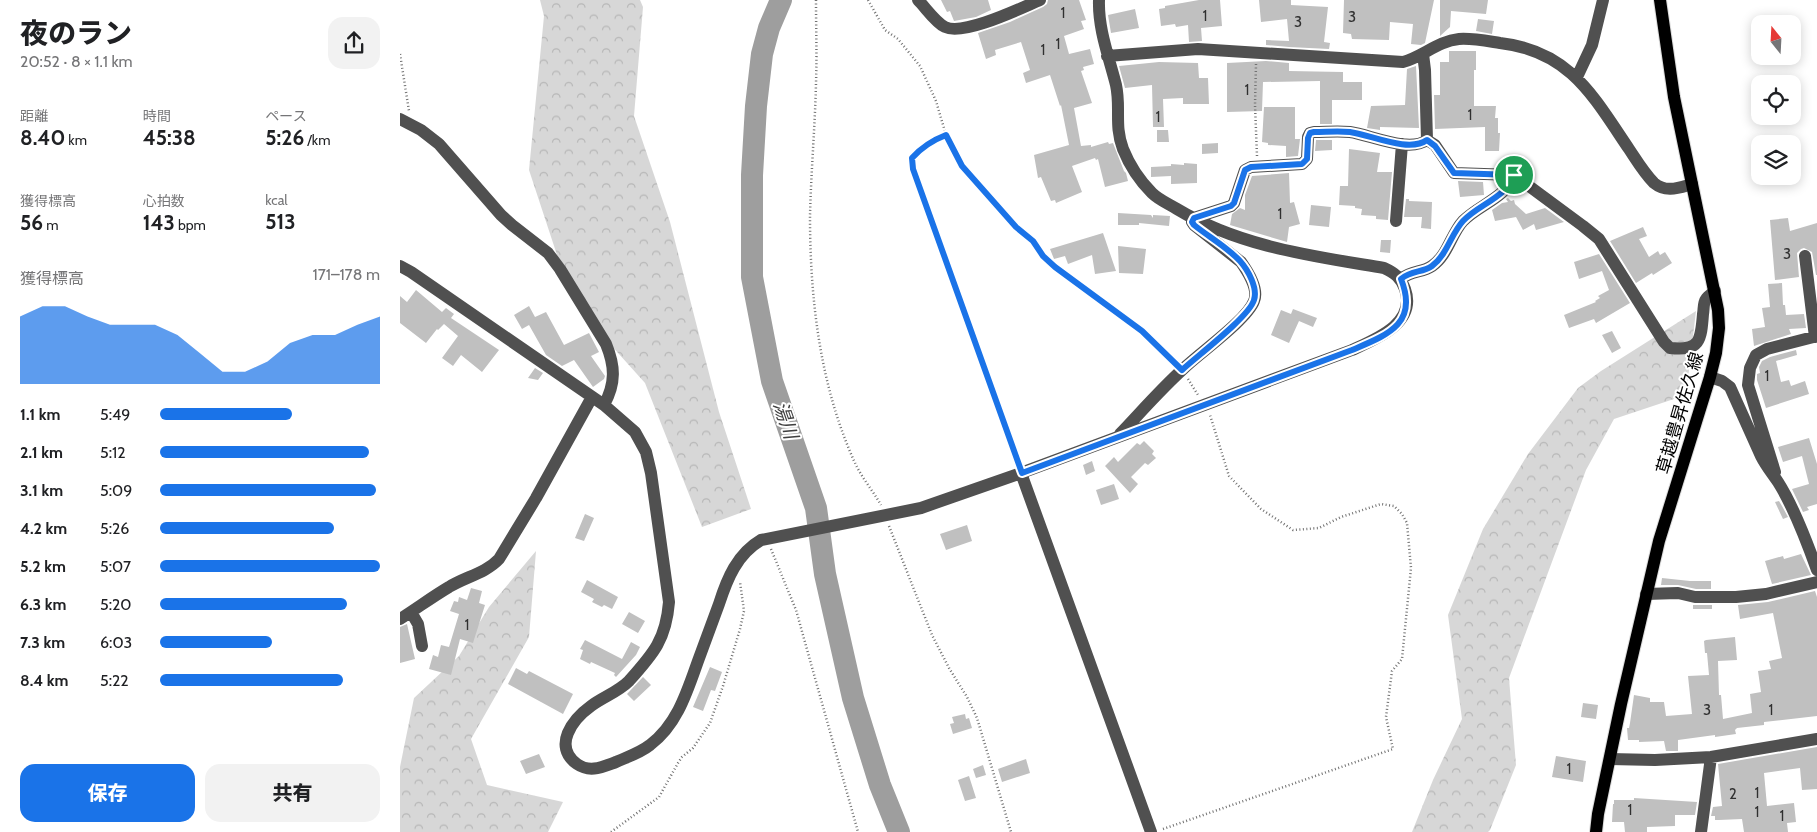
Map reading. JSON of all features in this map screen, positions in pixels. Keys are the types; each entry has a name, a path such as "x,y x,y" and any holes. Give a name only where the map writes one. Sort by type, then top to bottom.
{"main road":[{"name":"草越豊昇佐久線","path":"1596,832 1598,814 1659,540 1710,377 1716,353 1719,328 1715,291 1674,97 1660,0"}],"street":[{"path":"918,0 941,24 950,29 995,20 1040,0"},
{"path":"400,266 604,405 635,432 646,452 651,473 669,602 665,629 652,654 619,689 582,713 569,729 565,738 565,749 575,762 589,770 603,767 635,754 650,745 670,725 686,695 731,572 748,549 761,540 921,508 1022,473 1352,350 1389,332 1402,318 1407,307 1406,291 1401,279 1384,268 1318,257 1253,243 1220,231 1152,194 1129,161 1118,132 1116,87 1100,25 1099,0"},
{"path":"1577,77 1592,45 1604,0"},
{"path":"1108,56 1198,49 1402,62 1457,39 1515,45 1536,51 1577,77 1595,99 1654,183 1664,189 1673,189 1692,184"},
{"path":"1423,54 1427,140"},
{"path":"405,122 421,130 439,144 501,215 548,253 560,269 606,344 611,357 614,375 613,383 611,393 604,405"},
{"path":"1194,218 1231,206 1234,203 1245,170 1257,167 1302,164 1307,159 1310,133 1350,132 1402,144 1418,145 1427,140"},
{"path":"1427,140 1435,146 1454,173 1514,175 1598,239 1664,342 1670,348 1690,348 1697,344 1701,335 1706,298 1715,291"},
{"path":"1396,221 1402,144"},
{"path":"1401,279 1407,274 1433,266 1440,259 1462,222 1508,188 1514,175"},
{"path":"1117,437 1182,370 1246,314 1254,302 1255,296 1250,278 1241,262 1194,225 1192,222 1194,218"},
{"path":"1805,256 1816,337 1767,350 1756,355 1750,368 1748,385 1778,482 1805,537 1817,570"},
{"path":"1710,377 1722,381 1730,387 1763,461 1778,482"},
{"path":"400,619 448,587 466,577 492,567 499,559 536,498 592,397"},
{"path":"1022,473 1151,832"},
{"path":"1646,594 1678,593 1695,597 1736,597 1766,594 1817,582"},
{"path":"411,612 418,624 422,646"},
{"path":"1610,759 1655,760 1711,757 1817,739"},
{"path":"1701,832 1711,757"}],"path":[{"path":"816,0 816,81 810,215 812,271 818,339 825,372 839,422 856,465 880,504 882,516 932,635 949,668 968,697 977,718 1011,832"},
{"path":"868,0 884,30 898,39 920,66 936,102 946,135 962,166 1016,227 1033,241 1043,256 1055,267 1142,331 1182,370 1212,420 1229,476 1261,509 1293,530 1318,528 1341,517 1381,504 1394,506 1407,523 1412,568 1402,659 1392,671 1386,717 1393,749 1155,832"},
{"path":"1256,52 1257,167"},
{"path":"400,54 404,88 411,119 405,122"},
{"path":"946,135 937,138 916,152 912,158 912,163 1022,473"},
{"path":"769,538 796,610 851,801 858,832"},
{"path":"613,831 622,822 659,796 682,757 693,748 710,723 723,686 744,611 740,582 731,572"}],"green space":[{"path":"540,0 640,0 643,7 634,116 670,222 719,412 751,509 702,527 645,383 592,324 558,258 529,170 544,16"},
{"path":"1696,311 1686,395 1614,419 1586,470 1509,678 1516,765 1490,830 1488,832 1412,832 1433,780 1462,719 1448,615 1483,529 1528,454 1578,388 1601,371"},
{"path":"536,551 529,637 471,739 487,785 563,802 548,832 400,832 400,767 414,698 459,656 489,607"}],"building":[{"path":"941,0 988,0 991,10 976,17 954,21 950,11 947,12"},
{"path":"1048,0 1079,0 1086,20 1081,21 1084,29 1064,36 1069,54 1090,49 1094,64 1083,67 1084,70 1081,71 1092,103 1074,108 1081,146 1091,145 1091,147 1108,142 1109,144 1113,143 1128,181 1105,187 1098,159 1096,160 1095,158 1072,166 1082,192 1056,203 1055,200 1051,201 1041,177 1038,178 1034,155 1069,145 1061,105 1050,75 1026,83 1023,73 1030,70 1021,42 995,50 996,55 986,59 978,33 1010,22 1043,7 1047,4"},
{"path":"1199,0 1220,0 1222,26 1201,28 1202,41 1189,42 1188,25 1176,27 1175,24 1161,26 1159,9 1165,8 1165,6"},
{"path":"1259,0 1291,0 1291,5 1328,7 1324,42 1330,43 1329,49 1266,45 1266,40 1289,41 1287,19 1261,22"},
{"path":"1344,0 1434,0 1425,43 1421,45 1411,44 1413,24 1390,22 1389,40 1352,39 1351,34 1343,33"},
{"path":"1440,0 1488,0 1486,14 1451,11 1450,27 1440,36"},
{"path":"1135,9 1139,28 1111,33 1108,15"},
{"path":"1478,19 1494,21 1492,34 1476,31"},
{"path":"1449,51 1476,51 1474,106 1496,106 1495,118 1498,118 1498,133 1500,133 1499,151 1485,151 1485,127 1435,129 1434,95 1440,95 1440,62 1449,62"},
{"path":"1266,61 1289,63 1289,71 1343,72 1343,82 1362,82 1362,100 1332,100 1332,124 1320,124 1320,81 1263,82 1262,111 1227,112 1227,63"},
{"path":"1159,62 1198,63 1199,78 1208,78 1209,104 1183,104 1183,98 1163,99 1164,127 1153,127 1152,85 1125,88 1119,66"},
{"path":"1416,66 1419,128 1380,127 1380,130 1367,128 1371,106 1405,105 1407,69"},
{"path":"1264,107 1295,107 1295,139 1300,139 1298,156 1286,157 1286,146 1268,145 1268,143 1262,142"},
{"path":"1157,130 1168,130 1169,142 1157,142"},
{"path":"1316,140 1332,140 1332,150 1315,151"},
{"path":"1218,143 1218,153 1202,154 1202,144"},
{"path":"1349,149 1380,153 1377,172 1392,172 1388,220 1376,219 1376,216 1361,215 1362,209 1355,208 1355,206 1339,205 1340,186 1348,186"},
{"path":"1184,163 1197,164 1197,183 1171,184 1171,176 1151,177 1151,167 1171,166 1171,164 1184,165"},
{"path":"1289,173 1290,203 1294,202 1300,224 1289,227 1287,242 1230,225 1232,214 1240,208 1245,210 1245,195 1252,176"},
{"path":"1458,181 1483,182 1484,195 1460,197"},
{"path":"1508,198 1511,201 1514,200 1515,204 1526,214 1545,208 1564,222 1536,230 1534,224 1523,230 1516,217 1495,221 1492,210 1502,203 1508,202 1506,199"},
{"path":"1406,199 1409,199 1409,201 1432,202 1431,229 1421,228 1422,217 1404,217"},
{"path":"1311,205 1331,207 1329,227 1309,225"},
{"path":"1118,213 1151,215 1153,218 1153,215 1170,216 1169,226 1139,223 1139,225 1118,225"},
{"path":"1788,218 1790,231 1817,223 1817,275 1812,252 1804,248 1797,253 1799,277 1775,280 1770,220"},
{"path":"1643,227 1647,236 1639,239 1649,257 1658,251 1660,255 1665,252 1672,263 1636,283 1610,241"},
{"path":"1103,233 1116,271 1095,274 1092,255 1068,264 1065,256 1054,259 1050,249"},
{"path":"1381,240 1391,240 1390,253 1380,252"},
{"path":"1118,246 1146,249 1143,274 1119,273"},
{"path":"1599,254 1630,303 1596,323 1594,319 1569,328 1564,315 1596,302 1600,298 1598,296 1609,290 1602,271 1579,279 1574,262"},
{"path":"1782,283 1783,305 1785,305 1786,315 1804,314 1806,328 1789,329 1791,334 1754,346 1752,329 1765,327 1762,308 1770,307 1768,284"},
{"path":"416,290 442,312 446,308 454,314 451,318 499,350 482,372 461,355 453,366 442,358 458,336 444,324 437,329 426,343 400,323 400,296 407,302"},
{"path":"529,306 535,317 546,312 564,345 589,333 599,352 591,356 605,376 604,379 593,387 574,360 562,366 546,355 529,325 522,329 514,315"},
{"path":"1293,309 1317,318 1313,327 1299,321 1289,343 1271,335 1281,310 1291,314"},
{"path":"1612,331 1621,348 1612,353 1602,335"},
{"path":"1796,350 1797,355 1776,361 1781,382 1789,380 1791,386 1805,381 1809,394 1766,408 1757,380 1757,374 1760,373 1759,367 1762,361"},
{"path":"535,368 543,373 538,380 528,378"},
{"path":"1809,438 1817,464 1817,504 1807,507 1809,510 1803,512 1792,489 1809,484 1802,456 1783,462 1778,447"},
{"path":"1144,441 1154,451 1152,454 1156,458 1148,465 1145,463 1131,477 1138,484 1130,493 1105,466 1114,457 1118,462 1137,443 1140,445"},
{"path":"1092,461 1095,471 1086,475 1083,465"},
{"path":"1114,484 1119,499 1101,505 1096,490"},
{"path":"1779,501 1788,517 1783,519 1775,502"},
{"path":"585,514 594,518 584,541 575,538"},
{"path":"967,525 972,541 946,550 940,534"},
{"path":"1801,554 1811,575 1772,584 1765,561 1783,556 1784,559"},
{"path":"1662,578 1711,581 1711,589 1661,585"},
{"path":"587,580 618,597 612,609 592,602 594,599 581,592"},
{"path":"471,588 482,591 479,603 485,605 473,643 460,639 451,675 429,669 433,655 438,657 441,645 449,647 459,614 450,611 454,601 458,602 459,597 467,600"},
{"path":"1815,591 1817,597 1817,716 1764,722 1764,725 1737,728 1735,730 1736,734 1678,740 1678,751 1666,751 1664,741 1639,742 1639,740 1628,740 1627,728 1629,728 1634,695 1650,698 1650,702 1664,702 1666,716 1692,714 1688,676 1709,675 1707,653 1705,653 1704,641 1706,640 1735,637 1737,660 1718,661 1719,695 1721,695 1723,719 1752,713 1750,694 1761,692 1758,671 1771,669 1769,661 1782,658 1773,613 1740,619 1738,605 1768,602"},
{"path":"1693,605 1712,605 1712,609 1693,609"},
{"path":"629,612 645,621 638,633 622,624"},
{"path":"407,624 415,659 400,663 400,627"},
{"path":"585,640 622,659 631,642 640,647 636,655 616,677 615,673 580,659 583,650 580,649"},
{"path":"710,667 722,672 715,691 711,690 703,711 693,707"},
{"path":"516,668 527,674 529,671 573,694 563,714 508,684"},
{"path":"643,677 651,685 634,701 627,694"},
{"path":"1583,703 1598,705 1596,719 1581,717"},
{"path":"965,714 966,719 969,718 972,728 953,734 950,724 954,723 952,717"},
{"path":"1817,747 1817,789 1802,790 1800,768 1764,773 1767,806 1794,803 1796,822 1787,823 1788,832 1744,832 1742,819 1715,820 1715,816 1711,816 1713,807 1722,806 1718,764"},
{"path":"539,754 545,767 526,774 520,761"},
{"path":"1556,756 1586,761 1583,782 1552,777"},
{"path":"1026,759 1030,773 1002,782 998,769"},
{"path":"983,765 986,775 976,778 973,769"},
{"path":"969,776 976,798 965,801 958,780"},
{"path":"1634,798 1697,802 1695,815 1675,815 1675,826 1647,827 1647,832 1625,832 1624,822 1612,822 1614,800 1634,800"}],"waterway":[{"name":"湯川","path":"781,0 769,28 762,54 756,106 752,175 752,277 772,381 816,508 825,574 853,698 880,785 899,832"}],"route":[{"path":"1350,132 1402,144 1418,145 1427,140 1441,153 1454,173 1514,175 1508,188 1462,222 1440,259 1433,266 1407,274 1401,279 1408,300 1407,307 1402,318 1389,332 1352,350 1022,473 913,169 912,158 916,152 937,138 946,135 962,166 1016,227 1033,241 1043,256 1055,267 1142,331 1182,370 1246,314 1254,302 1254,288 1247,270 1241,262 1192,222 1194,218 1231,206 1234,203 1245,170 1251,167 1302,164 1307,159 1310,133 1350,132"}]}
